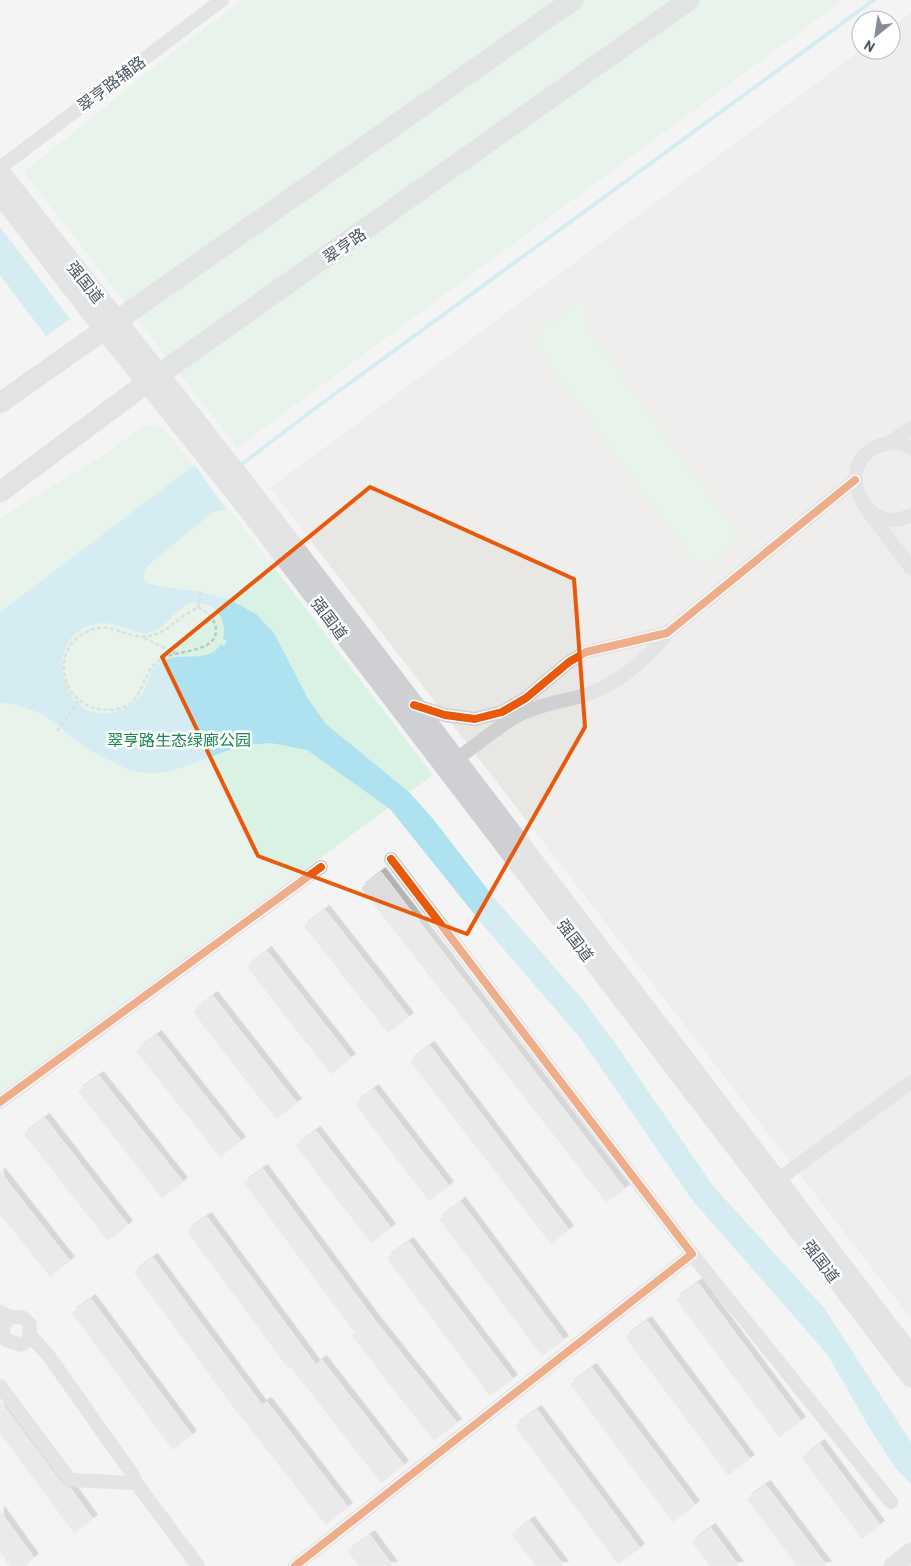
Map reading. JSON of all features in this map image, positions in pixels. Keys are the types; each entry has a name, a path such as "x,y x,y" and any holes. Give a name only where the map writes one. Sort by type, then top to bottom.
{"main road":[{"path":"0,403 573,0"},
{"name":"翠亨路","path":"0,492 146,384 689,0"},
{"name":"强国道","path":"0,172 104,329"},
{"name":"强国道","path":"0,195 146,384 205,443 772,1185 911,1378"},
{"name":"强国道","path":"247,498 414,705 450,764"},
{"name":"强国道","path":"772,1185 911,1355"},
{"path":"893,1566 911,1552"}],"street":[{"name":"翠亨路辅路","path":"0,168 222,0"},
{"path":"887,444 911,428"},
{"path":"911,448 899,444 878,446 864,457 859,465 855,480 857,494 863,504 911,568"},
{"path":"450,764 498,726 526,712 584,695 610,682 655,649 667,633 855,480"},
{"path":"863,504 879,516 896,519 911,515"},
{"path":"414,705 445,715 475,719 502,712 526,698 569,662 586,652 667,633"},
{"path":"391,859 692,1254 891,1502"},
{"path":"0,1102 321,867"},
{"path":"772,1185 911,1082"},
{"path":"295,1566 692,1254"},
{"path":"5,1314 22,1317 30,1324 29,1339 21,1345 6,1340 2,1333 5,1314"},
{"path":"30,1335 48,1355 136,1483 198,1566"},
{"path":"0,1386 70,1480 136,1483"}],"path":[{"path":"198,607 201,590"},
{"path":"140,636 162,632 185,614 198,607"},
{"path":"176,653 140,636 117,629 101,628 86,632 75,640 66,658 64,670 67,685 79,700 95,710 120,708 138,696 157,662 176,653 206,647 214,641 216,631 214,622 206,612 198,607"},
{"path":"58,730 79,700"}],"highlighted area":[{"path":"370,487 574,579 585,727 467,934 258,856 162,657"}],"shaded area":[{"path":"911,13 911,1319 270,488 851,57 851,60 901,60 901,20"}],"green space":[{"path":"242,0 843,0 237,448 24,172 178,48"},
{"path":"578,300 585,305 584,324 741,539 712,562 694,561 536,346 537,333"},
{"name":"翠亨路生态绿廊公园","path":"155,424 164,429 236,518 433,775 0,1093 0,519 99,458 140,429"}],"water":[{"path":"0,227 70,319 46,336 0,275"},
{"path":"195,465 226,510 214,511 146,567 143,578 148,583 163,587 196,591 228,599 256,614 274,633 308,699 326,724 410,793 434,820 495,899 583,1000 620,1050 713,1186 824,1308 911,1442 911,1484 894,1466 827,1354 693,1201 581,1039 483,925 390,809 307,750 271,743 243,745 169,772 150,773 129,770 89,750 43,714 14,704 0,703 0,612","holes":["199,603 212,607 221,617 224,631 223,639 227,640 224,646 221,644 209,654 177,657 161,662 151,673 137,700 118,711 98,713 82,707 70,694 64,677 63,659 68,642 81,629 107,623 146,634 161,627 186,604"]}],"building":[{"path":"381,872 625,1189 606,1202 361,888"},
{"path":"325,910 409,1017 388,1033 304,926"},
{"path":"267,951 351,1058 331,1074 247,967"},
{"path":"213,996 297,1103 276,1119 193,1012"},
{"path":"157,1035 241,1141 220,1157 136,1051"},
{"path":"430,1046 569,1230 551,1244 410,1061"},
{"path":"99,1076 183,1182 162,1198 78,1091"},
{"path":"374,1089 449,1186 429,1201 355,1104"},
{"path":"45,1118 128,1225 108,1241 24,1134"},
{"path":"316,1131 391,1228 371,1243 296,1146"},
{"path":"263,1169 374,1319 457,1423 434,1441 352,1336 355,1333 244,1183"},
{"path":"0,1172 70,1261 50,1277 0,1214"},
{"path":"461,1202 564,1340 542,1356 439,1219"},
{"path":"207,1217 316,1365 322,1360 404,1465 381,1483 290,1366 288,1368 187,1231"},
{"path":"409,1242 513,1379 490,1396 387,1258"},
{"path":"153,1258 262,1405 267,1402 348,1507 326,1525 234,1408 134,1272"},
{"path":"698,1283 801,1421 779,1437 676,1299"},
{"path":"91,1299 192,1435 173,1450 72,1313"},
{"path":"647,1321 750,1459 728,1475 625,1337"},
{"path":"592,1368 695,1505 673,1522 570,1384"},
{"path":"0,1401 63,1485 71,1489 93,1519 74,1533 0,1433"},
{"path":"537,1410 640,1548 618,1564 515,1426"},
{"path":"820,1444 880,1525 862,1539 802,1458"},
{"path":"766,1485 827,1566 797,1566 747,1499"},
{"path":"0,1511 34,1558 24,1566 10,1566 0,1552"},
{"path":"530,1521 564,1566 536,1566 512,1535"},
{"path":"711,1528 739,1566 710,1566 692,1542"},
{"path":"370,1535 393,1566 359,1566 348,1552"}],"waterway":[{"path":"238,467 317,407 874,0"}],"cycle path":[{"path":"414,705 445,715 475,719 502,712 526,698 569,662 586,652 667,633 855,480"},
{"path":"295,1566 692,1254 391,859"},
{"path":"0,1102 321,867"}]}
